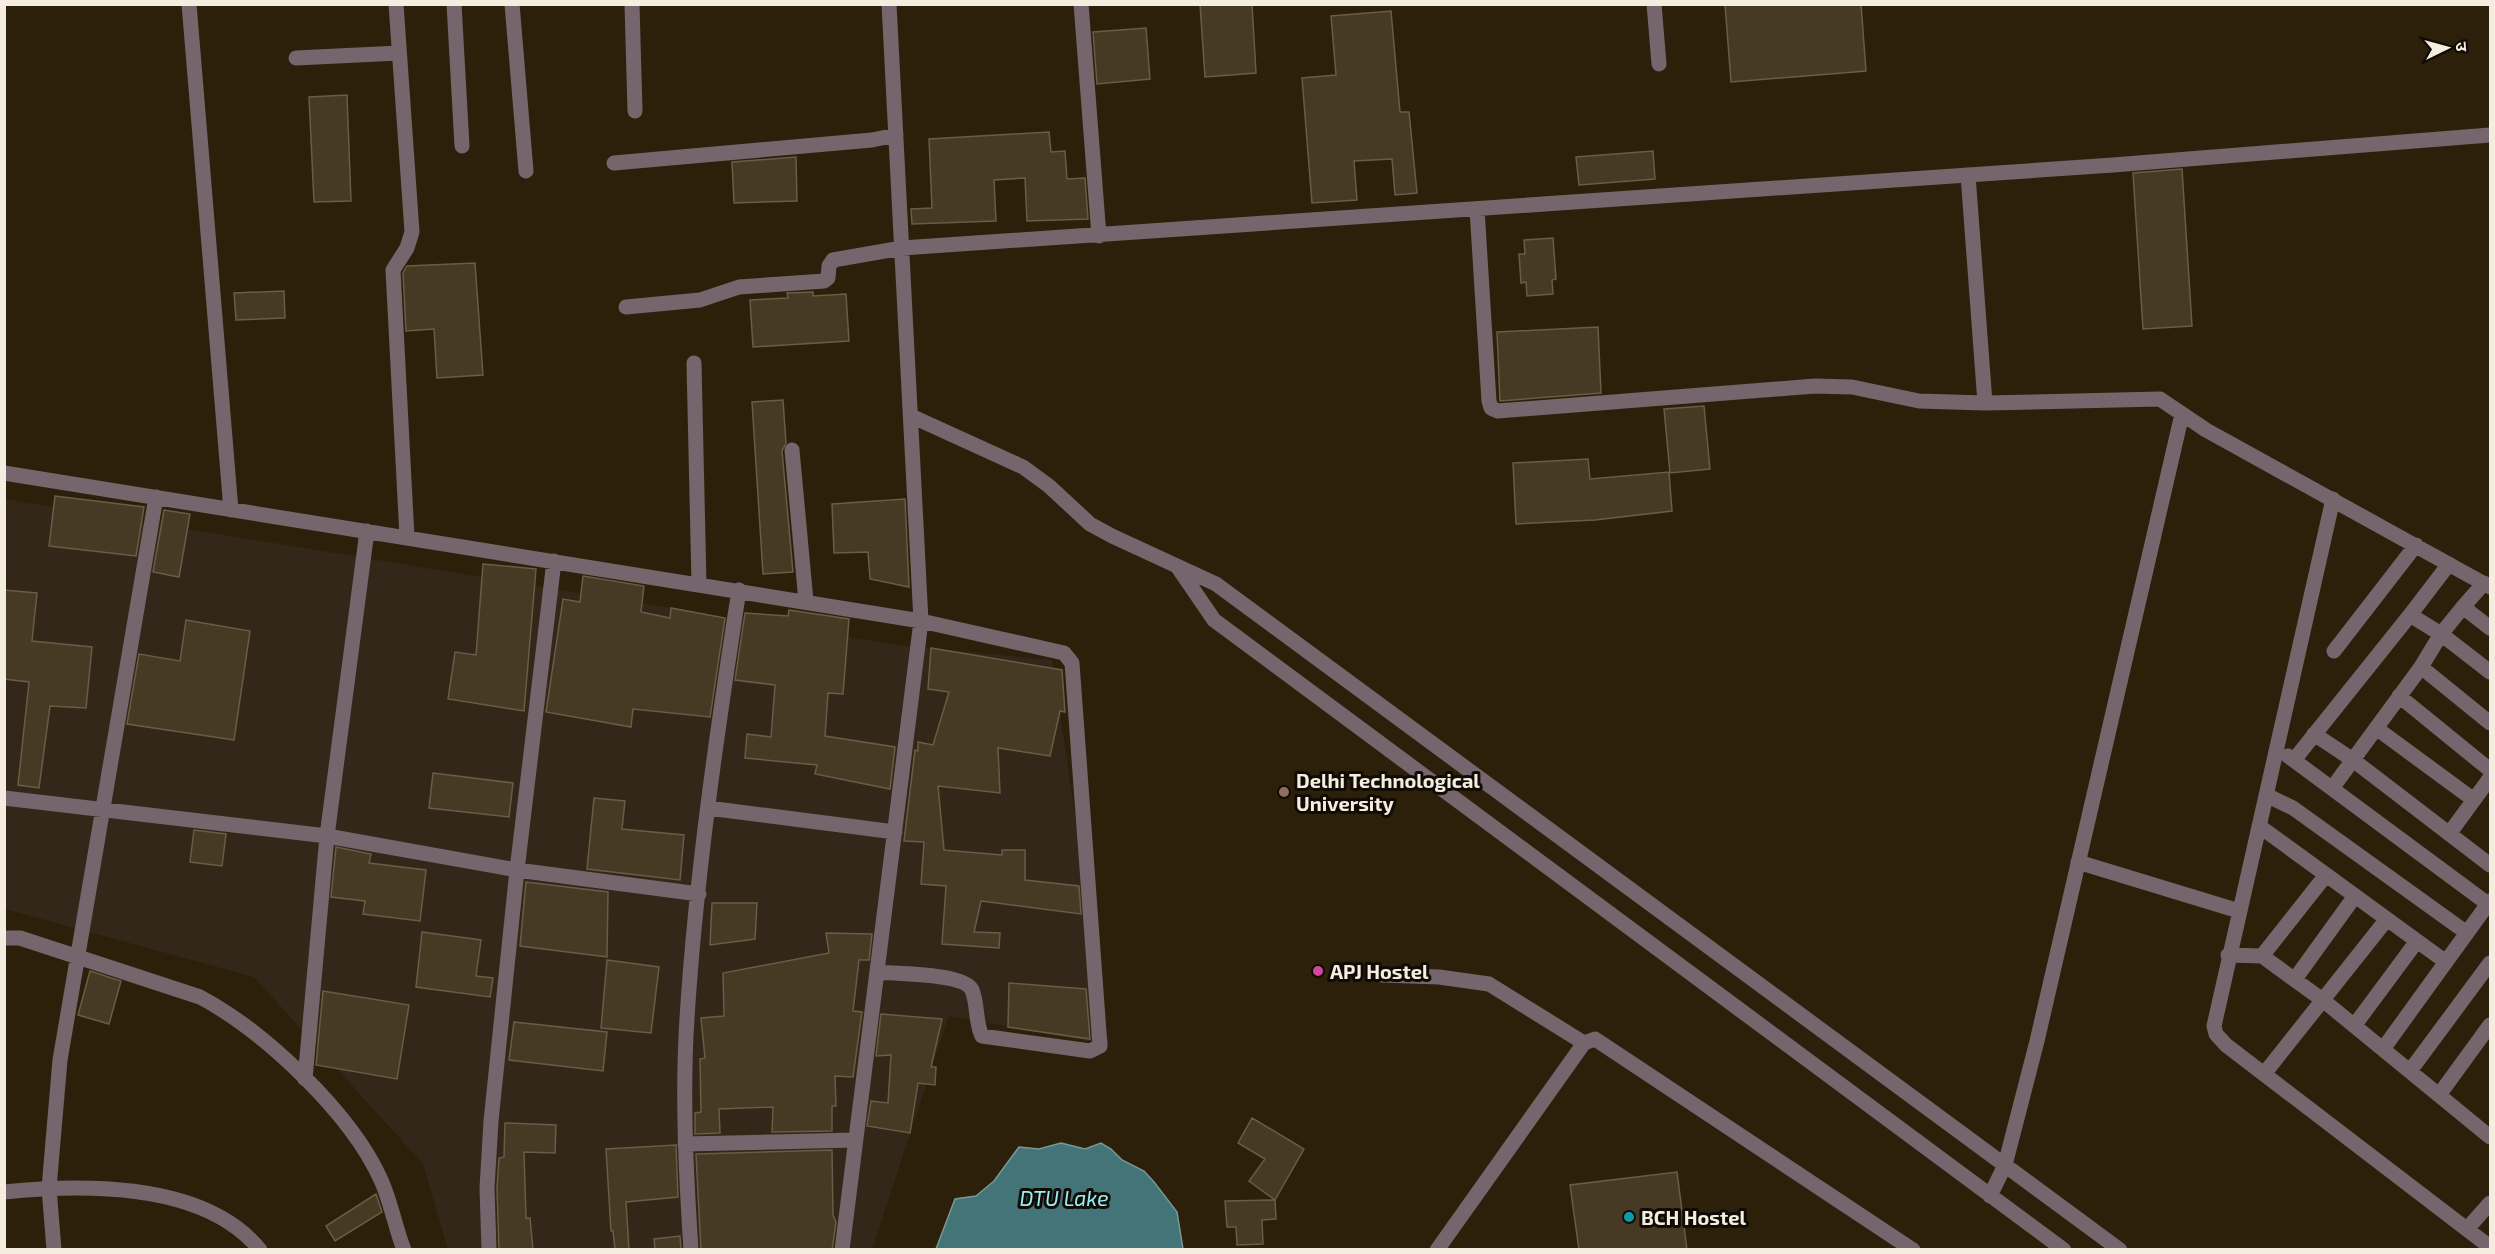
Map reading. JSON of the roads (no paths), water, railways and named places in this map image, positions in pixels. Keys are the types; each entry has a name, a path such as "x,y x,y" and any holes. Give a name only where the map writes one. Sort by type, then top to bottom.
{"street":[{"path":"189,4 231,510"},
{"path":"396,4 412,231 407,248 393,270 407,537"},
{"path":"454,4 462,146"},
{"path":"512,4 526,171"},
{"path":"632,4 635,111"},
{"path":"842,1250 854,1140 921,621 889,4"},
{"path":"1081,4 1098,236"},
{"path":"1654,4 1659,64"},
{"path":"296,58 399,53"},
{"path":"614,163 873,140 896,135"},
{"path":"626,307 700,300 739,287 824,281 828,278 829,266 833,260 902,248 1968,175 2490,135"},
{"path":"1968,175 1985,403"},
{"path":"1477,209 1489,401 1491,408 1498,411 1815,386 1852,387 1920,401 1985,403 2154,397 2206,430 2487,585 2463,607 2441,634 2421,667 2332,787"},
{"path":"694,363 699,584"},
{"path":"1990,1196 2005,1165 2182,414"},
{"path":"911,416 1023,467 1049,486 1090,524 1225,590 2120,1250"},
{"path":"792,450 806,601"},
{"path":"4,473 806,601 921,621 1058,650 1069,657 1072,663 1102,1043 1097,1049 1090,1051 982,1036 972,991 968,984 950,978 877,972"},
{"path":"54,1250 49,1188 60,1060 156,498"},
{"path":"2333,499 2214,1017 2216,1034 2264,1074 2490,1247"},
{"path":"304,1079 327,836 367,531"},
{"path":"2334,651 2416,545"},
{"path":"489,1250 488,1188 491,1121 517,870 554,561"},
{"path":"2294,760 2449,564"},
{"path":"1177,566 1214,620 1409,767 1651,942 2064,1250"},
{"path":"691,1250 685,1144 687,1019 708,808 739,590"},
{"path":"2463,607 2490,628"},
{"path":"2410,615 2441,634 2490,672"},
{"path":"2421,667 2490,723"},
{"path":"2399,696 2490,778 2450,834"},
{"path":"2376,728 2474,800"},
{"path":"2314,734 2353,760 2450,834 2488,859"},
{"path":"2277,748 2489,902 2383,1049"},
{"path":"2266,795 2293,808 2467,933"},
{"path":"4,798 327,836 517,870 699,894"},
{"path":"708,808 895,832"},
{"path":"2259,826 2446,962"},
{"path":"2078,862 2239,911"},
{"path":"2262,956 2326,875"},
{"path":"2295,979 2355,896"},
{"path":"2264,1074 2387,919"},
{"path":"4,938 20,938 200,997 226,1011 266,1040 304,1079 367,1153 382,1181 404,1250"},
{"path":"2354,1026 2418,941"},
{"path":"2228,955 2262,956 2324,1001 2490,1137"},
{"path":"2410,1071 2490,963"},
{"path":"1381,975 1439,977 1489,984 1584,1043 1599,1040 1913,1250"},
{"path":"2439,1095 2490,1025"},
{"path":"1437,1250 1584,1043"},
{"path":"685,1144 854,1140"},
{"path":"4,1192 49,1188 111,1188 204,1208 238,1228 260,1250"},
{"path":"2467,1229 2490,1203"}],"water":[{"name":"DTU Lake","path":"1061,1143 1085,1149 1101,1143 1122,1160 1144,1171 1177,1212 1183,1249 936,1249 955,1199 976,1196 994,1181 1019,1147 1039,1149"}],"place":[{"name":"Delhi Technological University","path":"1284,792"},
{"name":"APJ Hostel","path":"1318,971"},
{"name":"BCH Hostel","path":"1629,1217"}]}
